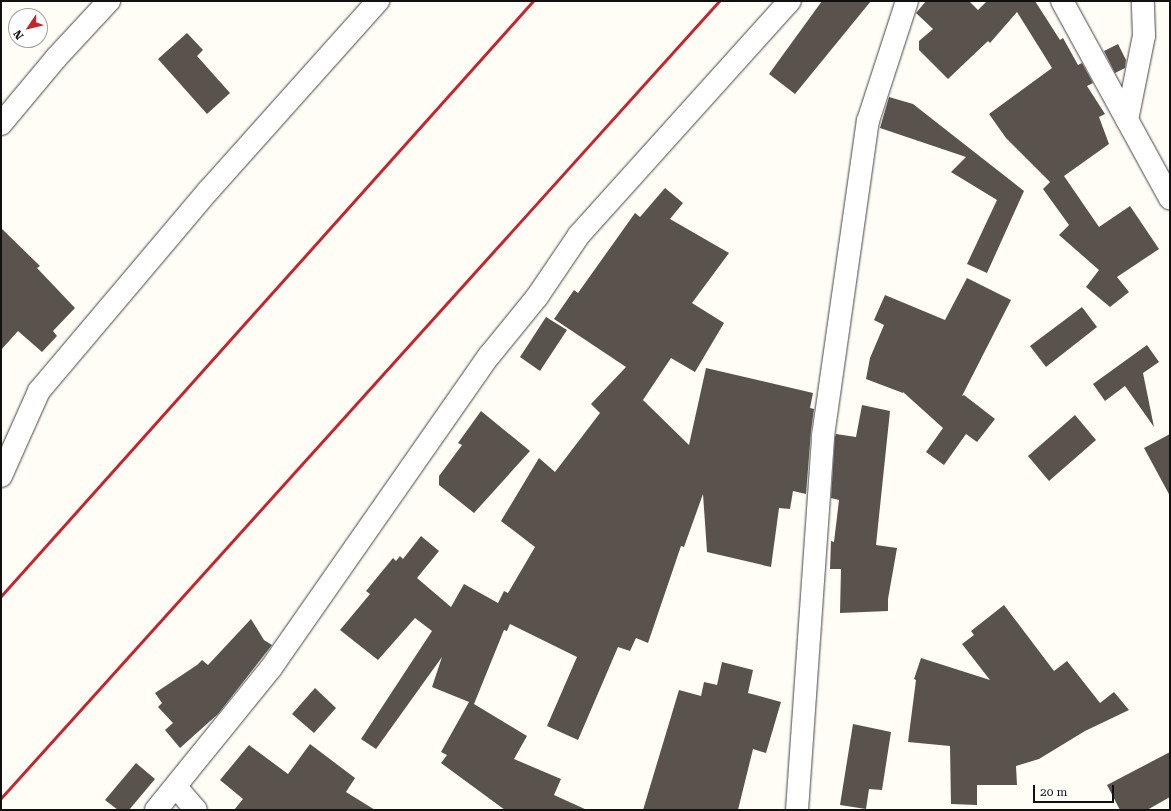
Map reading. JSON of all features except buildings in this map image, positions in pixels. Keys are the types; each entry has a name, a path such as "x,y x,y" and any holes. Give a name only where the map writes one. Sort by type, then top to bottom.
{"street":[{"path":"1,124 56,58 109,1"},
{"path":"1,476 39,392 209,190 378,1"},
{"path":"156,810 271,668 489,356 537,297 579,236 790,1"},
{"path":"798,810 823,436 868,121 907,1"},
{"path":"1062,1 1170,198"},
{"path":"1127,120 1144,36 1143,1"},
{"path":"176,787 196,810"}],"railway":[{"path":"1,596 533,1"},
{"path":"1,798 719,1"}]}
